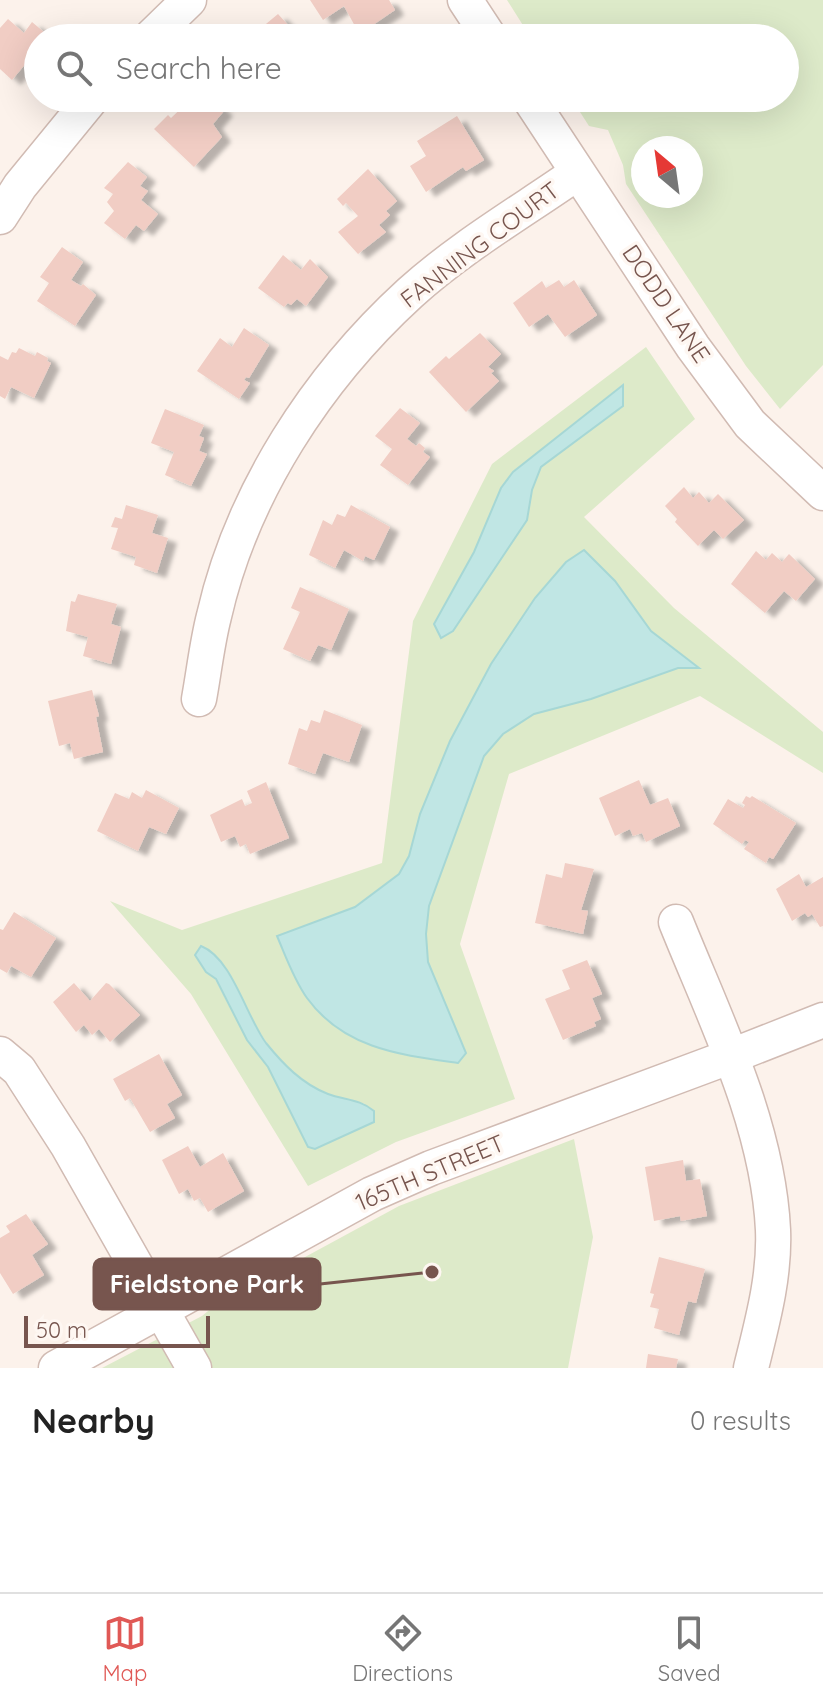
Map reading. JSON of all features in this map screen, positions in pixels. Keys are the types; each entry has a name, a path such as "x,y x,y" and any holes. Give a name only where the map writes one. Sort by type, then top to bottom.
{"street":[{"path":"164,24 189,0"},
{"path":"465,0 481,24"},
{"path":"0,217 20,186 81,112"},
{"name":"DODD LANE","path":"538,112 693,347 750,424 823,493"},
{"name":"FANNING COURT","path":"199,699 214,615 230,564 252,508 302,417 374,328 411,292 481,238 577,173"},
{"path":"676,922 764,1155 773,1231 768,1298 751,1368"},
{"name":"165TH STREET","path":"56,1368 372,1194 431,1168 823,1020"},
{"path":"0,1054 19,1070 68,1146 194,1368"}],"green space":[{"path":"507,0 823,0 823,365 780,409 746,366 642,208 703,208 703,136 631,136 631,192 608,130 589,126 580,112 799,112 799,24 522,24"},
{"path":"646,347 695,419 584,517 674,608 823,732 823,773 700,696 509,774 460,944 515,1099 396,1142 308,1186 191,994 110,901 182,930 382,863 413,621 492,464","holes":["623,406 541,467 532,490 527,520 474,552 501,488 513,471","602,569 615,581 651,631 698,667 678,668 591,699 534,714 503,734 484,756 429,906 426,934 428,962 466,1052 307,998 277,936 355,907 399,874 409,856 420,814 450,741 491,664 535,598 549,584","224,966 265,1041 293,1073 329,1095 365,1104 308,1147 268,1067 247,1040 215,979"]},
{"path":"574,1139 593,1237 568,1368 102,1368 399,1206"}],"water":[{"path":"623,385 623,406 541,467 532,490 527,520 453,631 441,638 434,624 474,552 501,488 513,472"},
{"path":"584,550 615,581 651,631 699,668 678,668 591,699 534,714 503,734 484,756 429,906 426,934 428,962 466,1053 458,1063 416,1057 356,1039 338,1029 307,998 277,936 355,907 399,874 409,856 420,814 450,741 491,664 535,598 566,562"},
{"path":"201,946 221,962 259,1032 286,1066 319,1090 369,1107 374,1111 374,1122 315,1149 308,1147 268,1067 247,1040 216,979 206,972 195,955"}],"building":[{"path":"310,0 389,0 395,10 374,24 354,24 344,6 323,20"},
{"path":"278,14 287,24 266,24"},
{"path":"8,19 24,33 24,66 12,80 0,69 0,28"},
{"path":"177,112 223,112 213,124 222,137 194,167 154,129 168,115 171,118"},
{"path":"457,116 484,160 466,171 463,167 426,192 410,166 426,156 417,141"},
{"path":"128,162 147,177 140,186 148,191 141,200 158,214 144,231 136,225 125,239 104,223 114,211 107,202 113,194 104,188"},
{"path":"368,169 397,201 386,211 390,215 379,225 386,232 358,254 338,232 358,216 346,203 343,206 337,199"},
{"path":"62,247 83,262 71,280 81,286 83,284 96,295 75,326 37,301 49,283 40,277"},
{"path":"283,255 301,270 310,259 328,277 306,306 297,299 284,307 258,288"},
{"path":"559,280 564,287 574,280 597,315 565,337 548,314 529,327 513,303 542,281 546,288"},
{"path":"244,328 269,345 249,378 244,380 250,383 239,399 197,371 220,338 232,347"},
{"path":"480,333 501,354 488,367 499,381 466,412 429,372"},
{"path":"19,348 35,356 37,352 51,363 34,398 11,387 5,399 0,396 0,356 8,360 12,352 16,353"},
{"path":"400,408 420,423 407,439 416,446 419,443 425,448 423,452 430,457 408,485 380,465 392,449 375,436"},
{"path":"165,409 204,425 199,436 204,438 199,451 207,454 191,486 165,475 174,452 151,443"},
{"path":"684,487 693,498 699,492 709,503 718,494 744,520 723,539 714,530 698,546 675,522 677,519 665,506"},
{"path":"126,505 158,515 152,533 168,538 157,573 134,565 136,557 111,549 118,528 111,527 115,517 122,519"},
{"path":"351,505 390,527 374,560 365,556 363,561 344,550 335,568 309,555 323,520 332,525 337,514 345,517"},
{"path":"756,551 766,560 772,553 782,562 789,554 815,579 796,601 784,591 765,613 731,584"},
{"path":"300,587 349,609 331,650 318,645 310,661 283,649 300,612 291,608"},
{"path":"78,594 117,604 111,624 121,627 111,664 83,656 88,637 66,631 71,601 75,602"},
{"path":"92,690 103,752 74,759 70,743 59,746 48,701"},
{"path":"324,710 362,725 349,762 323,753 315,774 288,764 299,728 307,731 311,720 320,723"},
{"path":"639,780 650,805 668,798 680,826 646,842 642,833 633,836 630,829 615,836 599,798"},
{"path":"266,782 289,838 250,854 246,844 240,847 235,836 221,842 210,815 242,799 245,806 252,803 247,791"},
{"path":"146,790 179,808 166,834 149,827 138,851 97,831 115,793 129,799 132,792 142,798"},
{"path":"746,796 752,796 796,823 773,859 769,857 766,863 744,849 749,842 745,840 742,844 713,824 728,799 743,808"},
{"path":"565,863 594,869 581,910 588,911 583,934 535,923 546,874 562,878"},
{"path":"799,874 806,887 823,877 823,926 820,927 812,914 808,917 805,913 792,921 776,889"},
{"path":"14,912 56,938 31,977 11,966 7,973 0,969 0,929 3,930"},
{"path":"587,960 602,994 592,998 601,1019 594,1022 596,1026 563,1040 545,999 570,989 562,970"},
{"path":"74,983 90,1001 106,983 109,984 140,1015 110,1042 99,1029 92,1035 84,1025 76,1032 53,1002"},
{"path":"159,1054 182,1095 167,1104 175,1118 150,1132 130,1098 125,1101 113,1079"},
{"path":"188,1146 200,1167 223,1153 244,1191 208,1212 200,1198 194,1201 188,1189 179,1194 162,1160"},
{"path":"683,1160 686,1181 700,1179 707,1216 681,1221 680,1216 654,1221 645,1167"},
{"path":"26,1214 48,1244 32,1255 44,1275 13,1294 0,1273 0,1238 10,1232 6,1226"},
{"path":"659,1257 705,1269 696,1303 688,1301 679,1335 654,1328 659,1309 650,1307 654,1294 650,1293"},
{"path":"648,1354 678,1359 676,1368 646,1368"}],"place":[{"name":"Fieldstone Park","path":"432,1272"}]}
